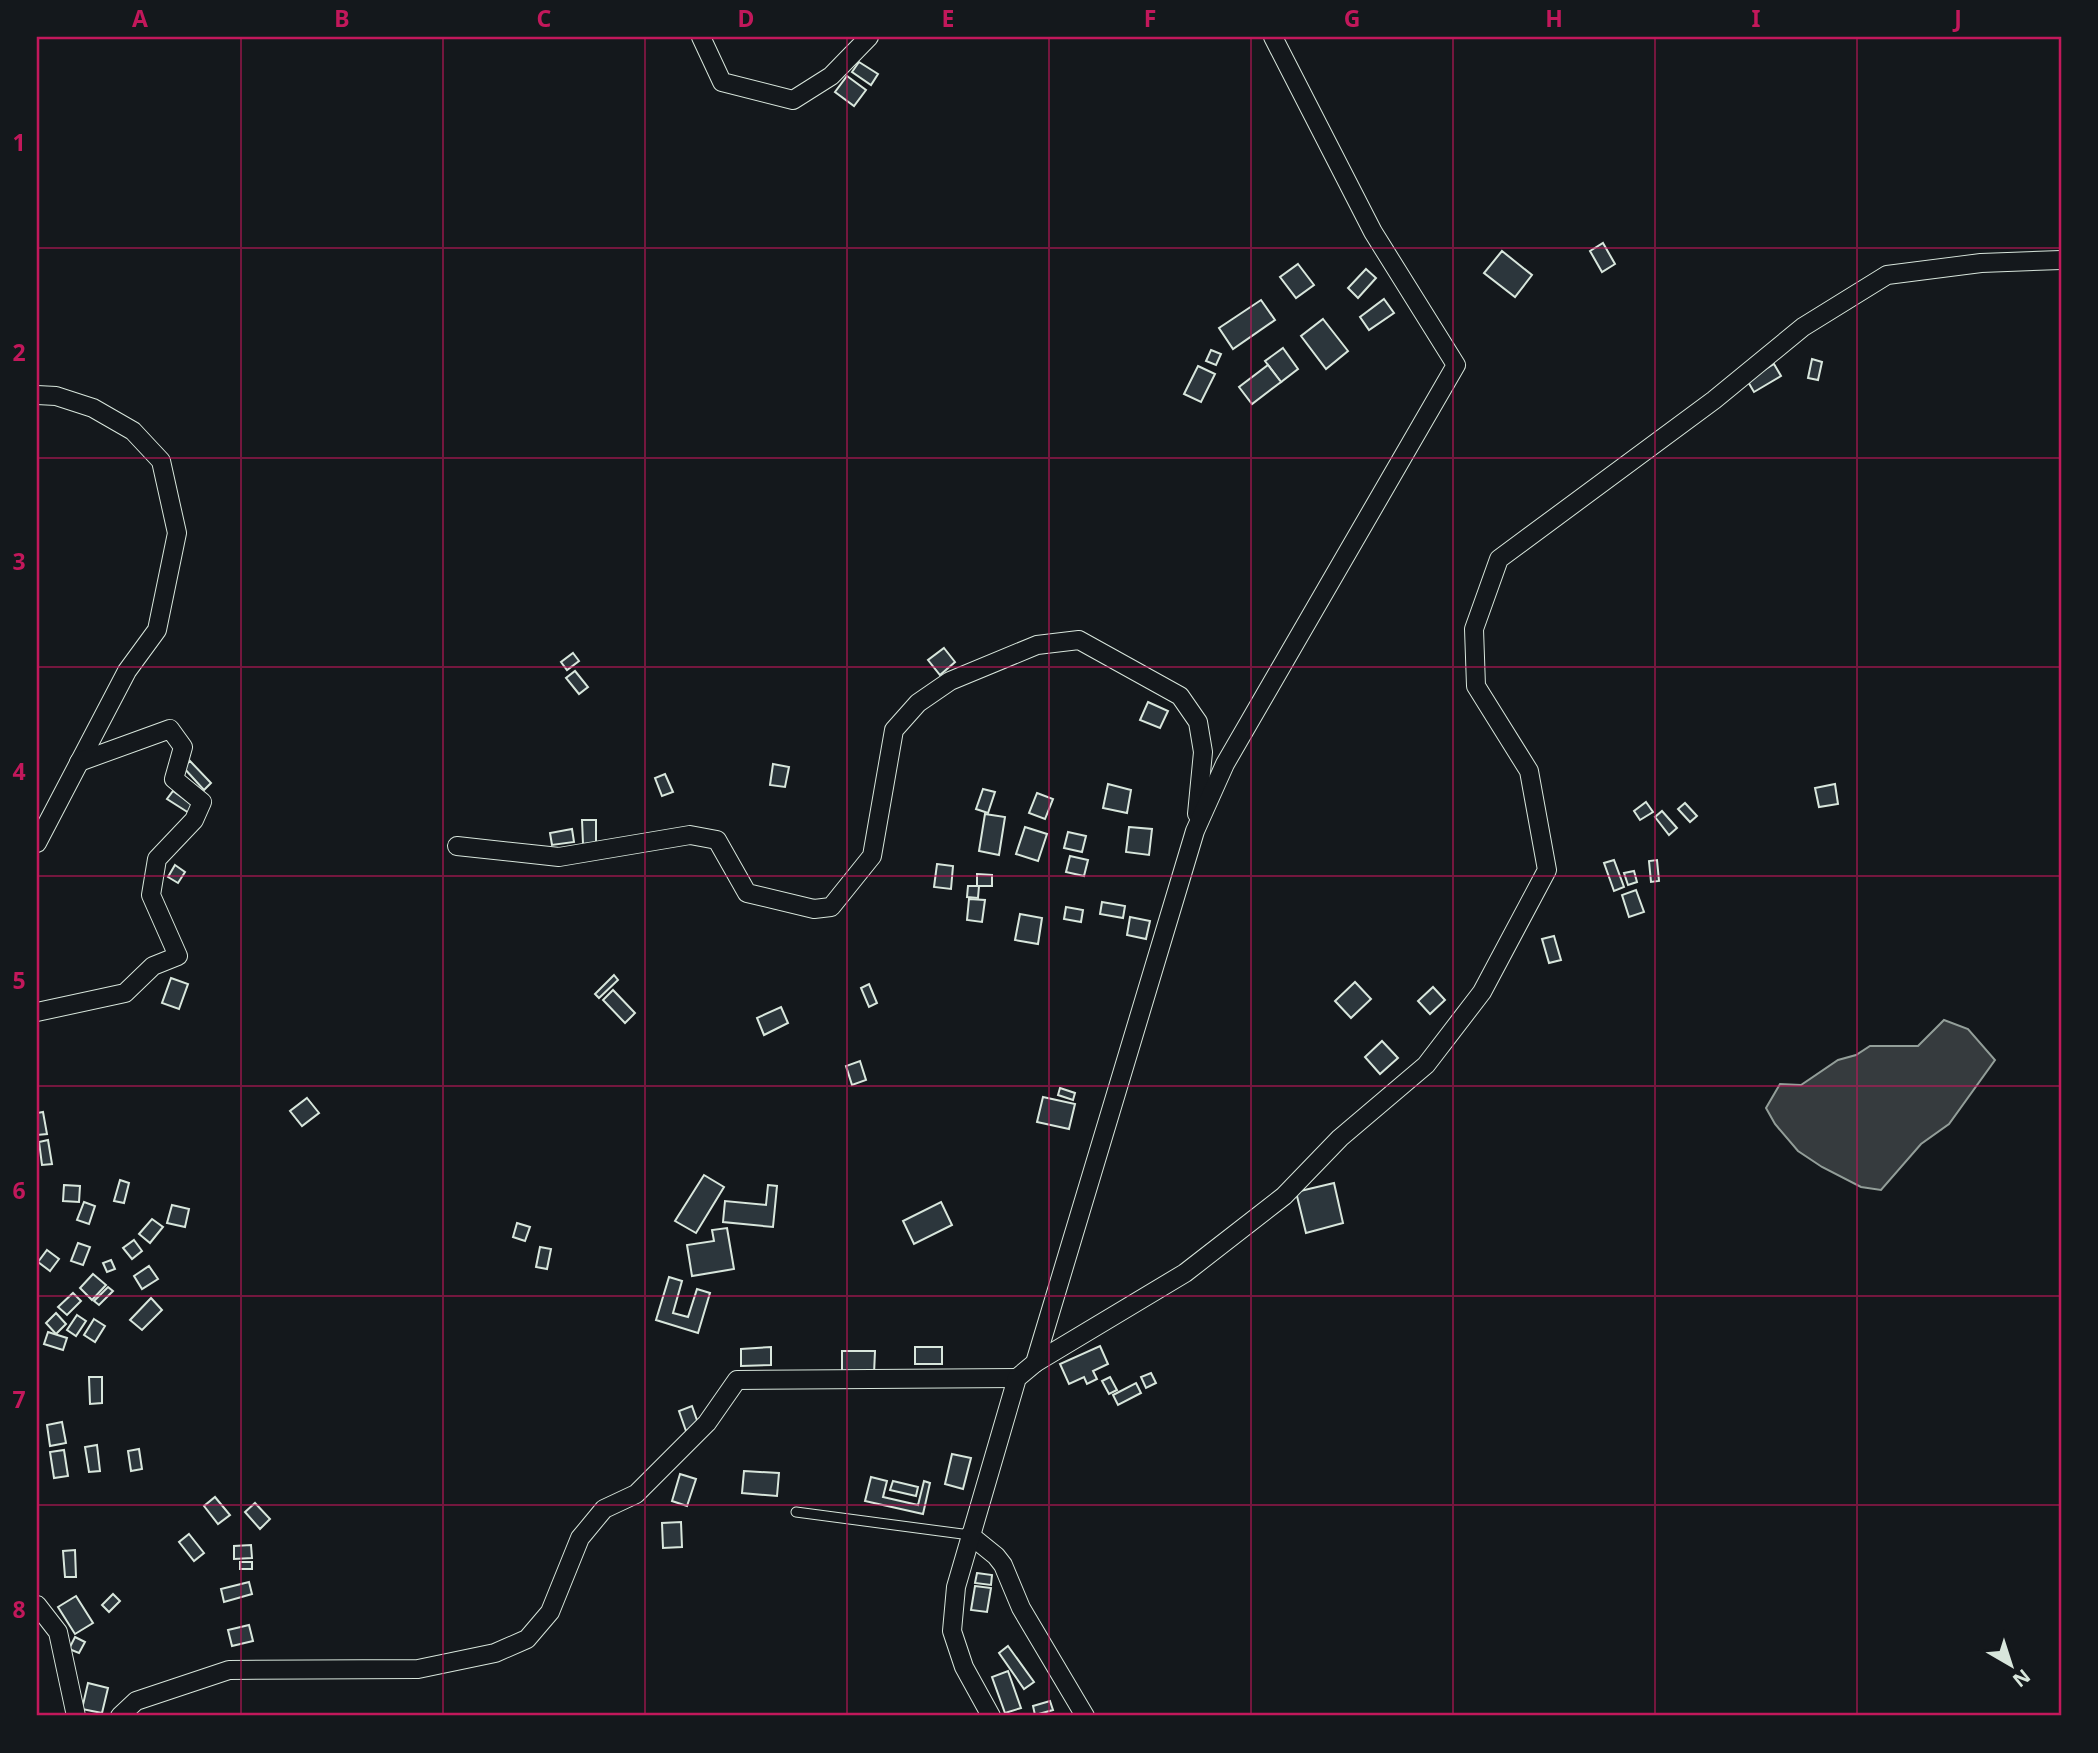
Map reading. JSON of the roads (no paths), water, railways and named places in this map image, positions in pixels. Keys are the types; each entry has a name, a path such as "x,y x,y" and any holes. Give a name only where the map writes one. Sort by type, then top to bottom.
{"street":[{"path":"701,37 722,82 793,100 831,76 869,37"},
{"path":"1035,1363 1195,831 1225,764 1456,365 1373,232 1273,37"},
{"path":"991,1716 964,1667 952,1631 956,1587 1017,1378 1035,1363 1185,1273 1283,1196 1340,1138 1426,1065 1482,992 1547,870 1529,771 1476,686 1474,629 1499,559 1714,400 1802,327 1887,275 1981,263 2061,260"},
{"path":"37,395 56,396 93,408 133,431 161,461 177,533 157,630 127,671 37,843"},
{"path":"457,846 559,857 690,835 717,840 747,893 814,909 831,907 872,856 894,730 918,703 950,681 1037,645 1079,640 1180,696 1198,722 1203,751 1195,831"},
{"path":"37,1012 125,993 153,966 178,956 151,895 157,859 194,820 202,802 173,779 183,747 170,729 79,762"},
{"path":"120,1716 136,1701 229,1670 418,1669 495,1653 527,1639 550,1612 580,1538 604,1508 636,1494 707,1423 737,1380 1017,1378"},
{"path":"970,1535 1003,1564 1021,1608 1085,1716"},
{"path":"37,1605 58,1632 76,1716"}],"lane":[{"path":"796,1512 970,1535"}]}
